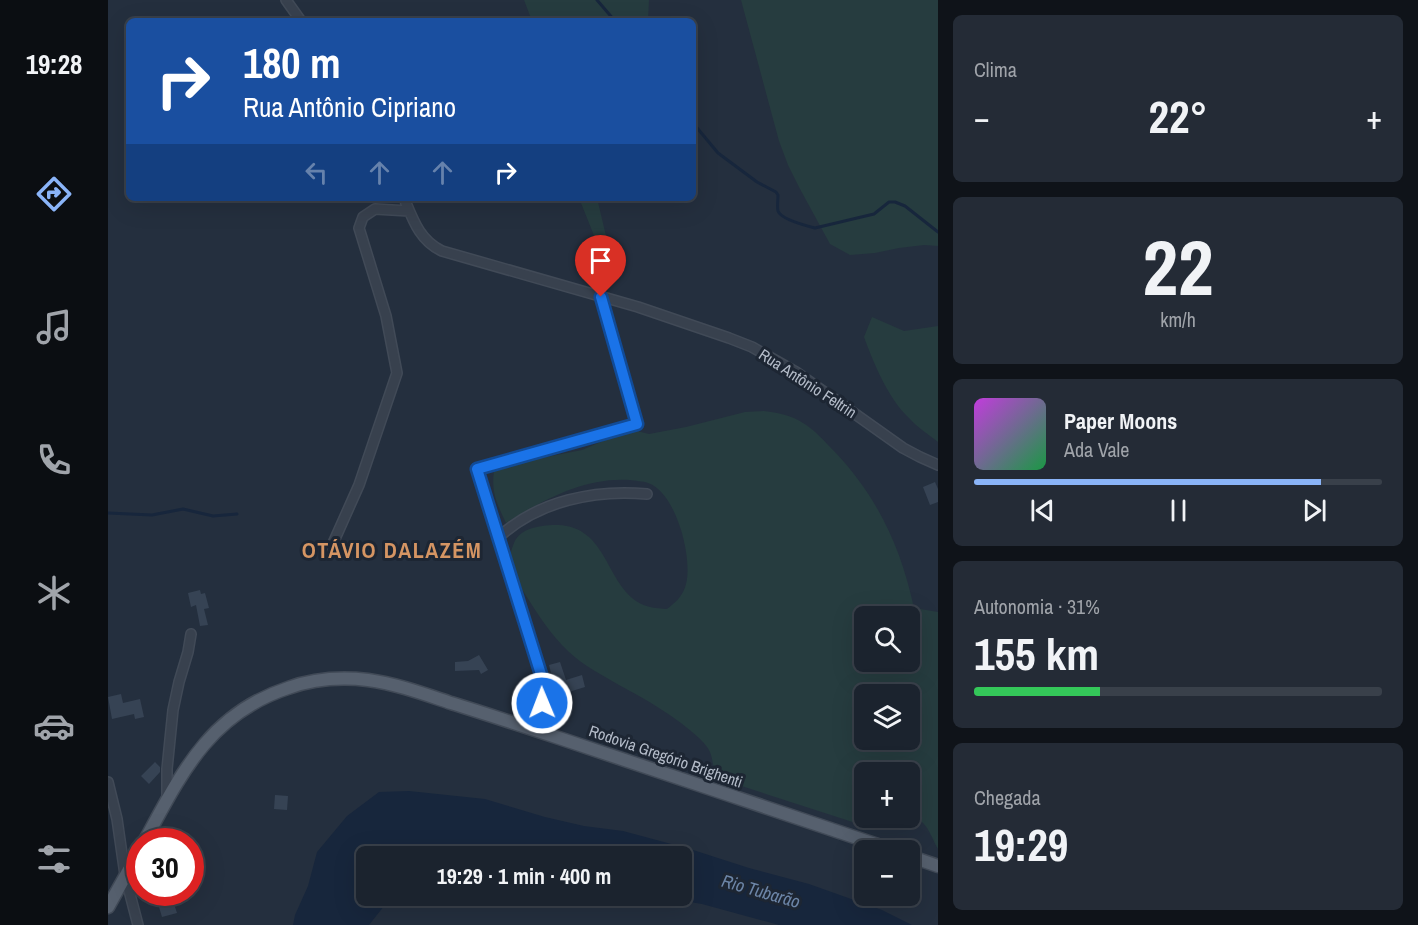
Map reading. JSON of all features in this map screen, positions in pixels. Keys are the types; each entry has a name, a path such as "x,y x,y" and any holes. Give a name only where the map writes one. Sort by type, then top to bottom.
{"main road":[{"name":"Rodovia Gregório Brighenti","path":"151,828 184,770 219,728 250,705 288,687 327,679 348,679 385,683 526,727 863,840"},
{"path":"920,860 938,866"},
{"path":"108,907 125,875"}],"street":[{"path":"286,0 300,18"},
{"name":"Rua Antônio Feltrin","path":"405,201 418,230 433,247 638,307 752,347 796,372 871,423 903,448 938,465"},
{"path":"330,550 359,485 397,373 386,316 358,228 363,217 375,209 409,211"},
{"path":"526,727 542,703 544,684 477,469 637,424 601,297"},
{"path":"499,537 516,522 566,500 620,493 647,494"},
{"path":"167,799 167,769 173,710 188,652 190,634"},
{"path":"108,782 117,819 125,875 138,925"}],"green space":[{"path":"524,0 649,0 648,18 531,18"},
{"path":"741,0 938,0 938,246 924,245 850,255 830,244 788,165 779,141"},
{"path":"580,201 598,201 612,261 619,271 611,281 604,278 593,233"},
{"path":"872,317 904,331 938,326 938,442 901,410 882,380 864,337"},
{"path":"764,411 794,418 812,429 834,451 875,504 902,564 914,606 854,606 854,672 920,672 920,609 938,612 938,849 930,833 920,821 920,762 854,762 854,822 723,780 714,770 708,748 699,738 660,709 587,666 569,652 556,639 525,594 512,565 511,553 514,543 521,533 527,530 558,525 574,528 596,544 617,580 636,601 647,606 667,609 679,598 685,588 688,573 684,543 674,512 658,489 646,482 630,480 596,482 550,498 506,523 493,485 494,471 506,465 582,450 633,430 649,434 745,412"}],"water":[{"path":"409,791 485,799 545,817 584,826 623,831 679,846 356,846 356,906 384,906 369,925 293,925 308,886 317,852 347,816 379,792"},
{"name":"Rio Tubarão","path":"692,850 809,884 854,900 854,906 871,906 912,925 779,925 692,902"}],"building":[{"path":"935,482 938,489 938,502 930,505 923,487"},
{"path":"200,590 201,594 205,593 209,608 204,609 208,625 200,626 196,605 191,607 188,593"},
{"path":"479,655 488,670 481,674 479,670 455,671 455,662 468,661"},
{"path":"560,662 566,680 582,675 585,687 559,695 549,665"},
{"path":"121,694 123,703 140,699 144,717 135,719 134,714 112,719 108,697"},
{"path":"155,762 160,767 160,772 149,784 141,776"},
{"path":"275,795 288,796 287,810 274,809"},
{"path":"175,906 177,913 162,917 159,907"}],"waterway":[{"path":"597,0 612,18"},
{"path":"696,127 718,153 757,182 776,192 778,211 789,219 815,228 874,214 889,202 895,202 905,206 938,232"},
{"path":"108,513 152,515 183,509 213,516 237,514"}],"district":[{"name":"OTÁVIO DALAZÉM","path":"392,550"}],"route":[{"path":"542,703 544,684 477,469 637,424 601,297"}]}
